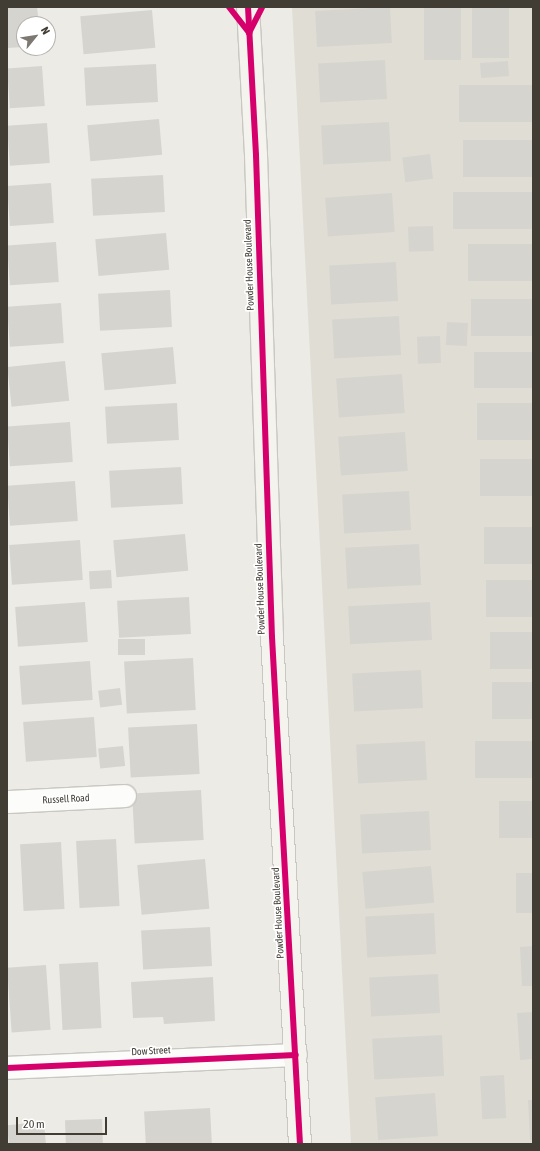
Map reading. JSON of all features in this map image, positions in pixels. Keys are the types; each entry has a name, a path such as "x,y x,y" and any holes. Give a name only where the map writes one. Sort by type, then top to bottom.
{"main road":[{"name":"Powder House Boulevard","path":"248,7 256,155 272,637 300,1144"}],"street":[{"name":"Russell Road","path":"7,802 125,796"},
{"name":"Dow Street","path":"7,1068 296,1055"}],"shaded area":[{"path":"292,7 533,7 533,1144 351,1144"}],"building":[{"path":"37,7 38,16 16,16 16,47 7,48 7,8"},
{"path":"390,7 392,43 317,47 315,11"},
{"path":"424,7 461,7 461,60 424,60"},
{"path":"472,7 509,7 509,58 472,58"},
{"path":"152,10 155,48 84,54 80,16"},
{"path":"385,60 387,99 320,102 318,64"},
{"path":"508,61 509,76 481,78 480,63"},
{"path":"156,64 158,102 86,106 84,68"},
{"path":"42,66 45,106 10,108 7,68"},
{"path":"459,85 533,85 533,122 459,122"},
{"path":"159,119 162,155 90,161 87,125"},
{"path":"389,122 391,161 323,165 321,126"},
{"path":"47,123 50,163 10,166 7,126"},
{"path":"463,140 533,140 533,177 463,177"},
{"path":"430,154 433,179 405,182 402,157"},
{"path":"163,175 165,212 93,216 91,179"},
{"path":"51,183 54,223 10,226 7,186"},
{"path":"453,192 533,192 533,229 453,229"},
{"path":"392,193 395,232 328,237 325,198"},
{"path":"433,226 434,251 409,252 408,227"},
{"path":"166,233 169,270 98,276 95,239"},
{"path":"56,242 59,282 10,285 7,245"},
{"path":"468,244 533,244 533,281 468,281"},
{"path":"396,262 398,301 331,304 329,266"},
{"path":"170,290 172,327 100,331 98,294"},
{"path":"471,299 533,299 533,336 471,336"},
{"path":"61,303 64,343 10,347 7,307"},
{"path":"399,316 401,355 334,358 332,320"},
{"path":"447,322 468,323 467,346 446,345"},
{"path":"440,336 441,363 418,364 417,337"},
{"path":"173,347 176,384 104,390 101,353"},
{"path":"474,352 533,352 533,388 474,388"},
{"path":"65,361 69,401 11,407 7,367"},
{"path":"402,374 405,413 339,418 336,379"},
{"path":"177,403 179,440 107,444 105,407"},
{"path":"477,403 533,403 533,440 477,440"},
{"path":"70,422 73,462 10,466 7,426"},
{"path":"405,432 408,471 341,476 338,437"},
{"path":"480,459 533,459 533,496 480,496"},
{"path":"181,467 183,504 111,508 109,471"},
{"path":"75,481 78,521 10,526 7,486"},
{"path":"409,491 411,530 344,533 342,495"},
{"path":"484,527 533,527 533,564 484,564"},
{"path":"185,534 188,571 116,577 113,540"},
{"path":"80,540 83,580 12,585 9,545"},
{"path":"419,544 421,585 347,589 345,548"},
{"path":"111,570 112,588 90,589 89,571"},
{"path":"486,580 533,580 533,617 486,617"},
{"path":"189,597 191,634 119,638 117,601"},
{"path":"85,602 88,642 18,647 15,607"},
{"path":"430,602 432,640 350,644 348,606"},
{"path":"490,632 533,632 533,669 490,669"},
{"path":"118,639 145,639 145,655 118,655"},
{"path":"193,658 196,710 127,714 124,662"},
{"path":"90,661 93,700 22,705 19,666"},
{"path":"421,670 423,708 354,712 352,674"},
{"path":"492,682 533,682 533,719 492,719"},
{"path":"120,688 122,705 100,708 98,691"},
{"path":"94,717 97,757 26,762 23,722"},
{"path":"197,724 200,774 131,778 128,728"},
{"path":"425,741 427,780 358,784 356,745"},
{"path":"475,741 533,741 533,778 475,778"},
{"path":"123,746 125,766 100,769 98,749"},
{"path":"201,790 204,840 135,844 132,794"},
{"path":"499,801 533,801 533,838 499,838"},
{"path":"429,811 431,850 362,854 360,815"},
{"path":"116,839 120,906 80,908 76,841"},
{"path":"61,842 65,909 24,911 20,844"},
{"path":"205,859 209,909 142,915 137,865"},
{"path":"431,866 434,903 365,909 362,872"},
{"path":"516,873 533,873 533,913 516,913"},
{"path":"434,913 436,954 367,958 365,917"},
{"path":"210,927 212,966 143,970 141,931"},
{"path":"533,946 533,986 522,986 520,947"},
{"path":"98,962 101,1028 63,1030 59,964"},
{"path":"46,965 51,1030 12,1033 7,968"},
{"path":"438,974 440,1013 371,1017 369,978"},
{"path":"213,977 215,1021 164,1024 163,1017 133,1018 131,982"},
{"path":"533,1012 533,1059 520,1060 517,1013"},
{"path":"442,1035 444,1076 374,1080 372,1039"},
{"path":"504,1075 506,1118 482,1119 480,1076"},
{"path":"435,1093 438,1136 378,1140 375,1097"},
{"path":"528,1100 533,1100 533,1140 530,1140"},
{"path":"210,1108 212,1144 146,1144 144,1111"},
{"path":"102,1119 103,1144 66,1144 65,1120"},
{"path":"44,1122 46,1144 9,1144 7,1125"}],"cycle path":[{"path":"229,7 249,33 262,7"},
{"path":"248,7 256,155 272,637 300,1144"},
{"path":"7,1068 296,1055"}]}
